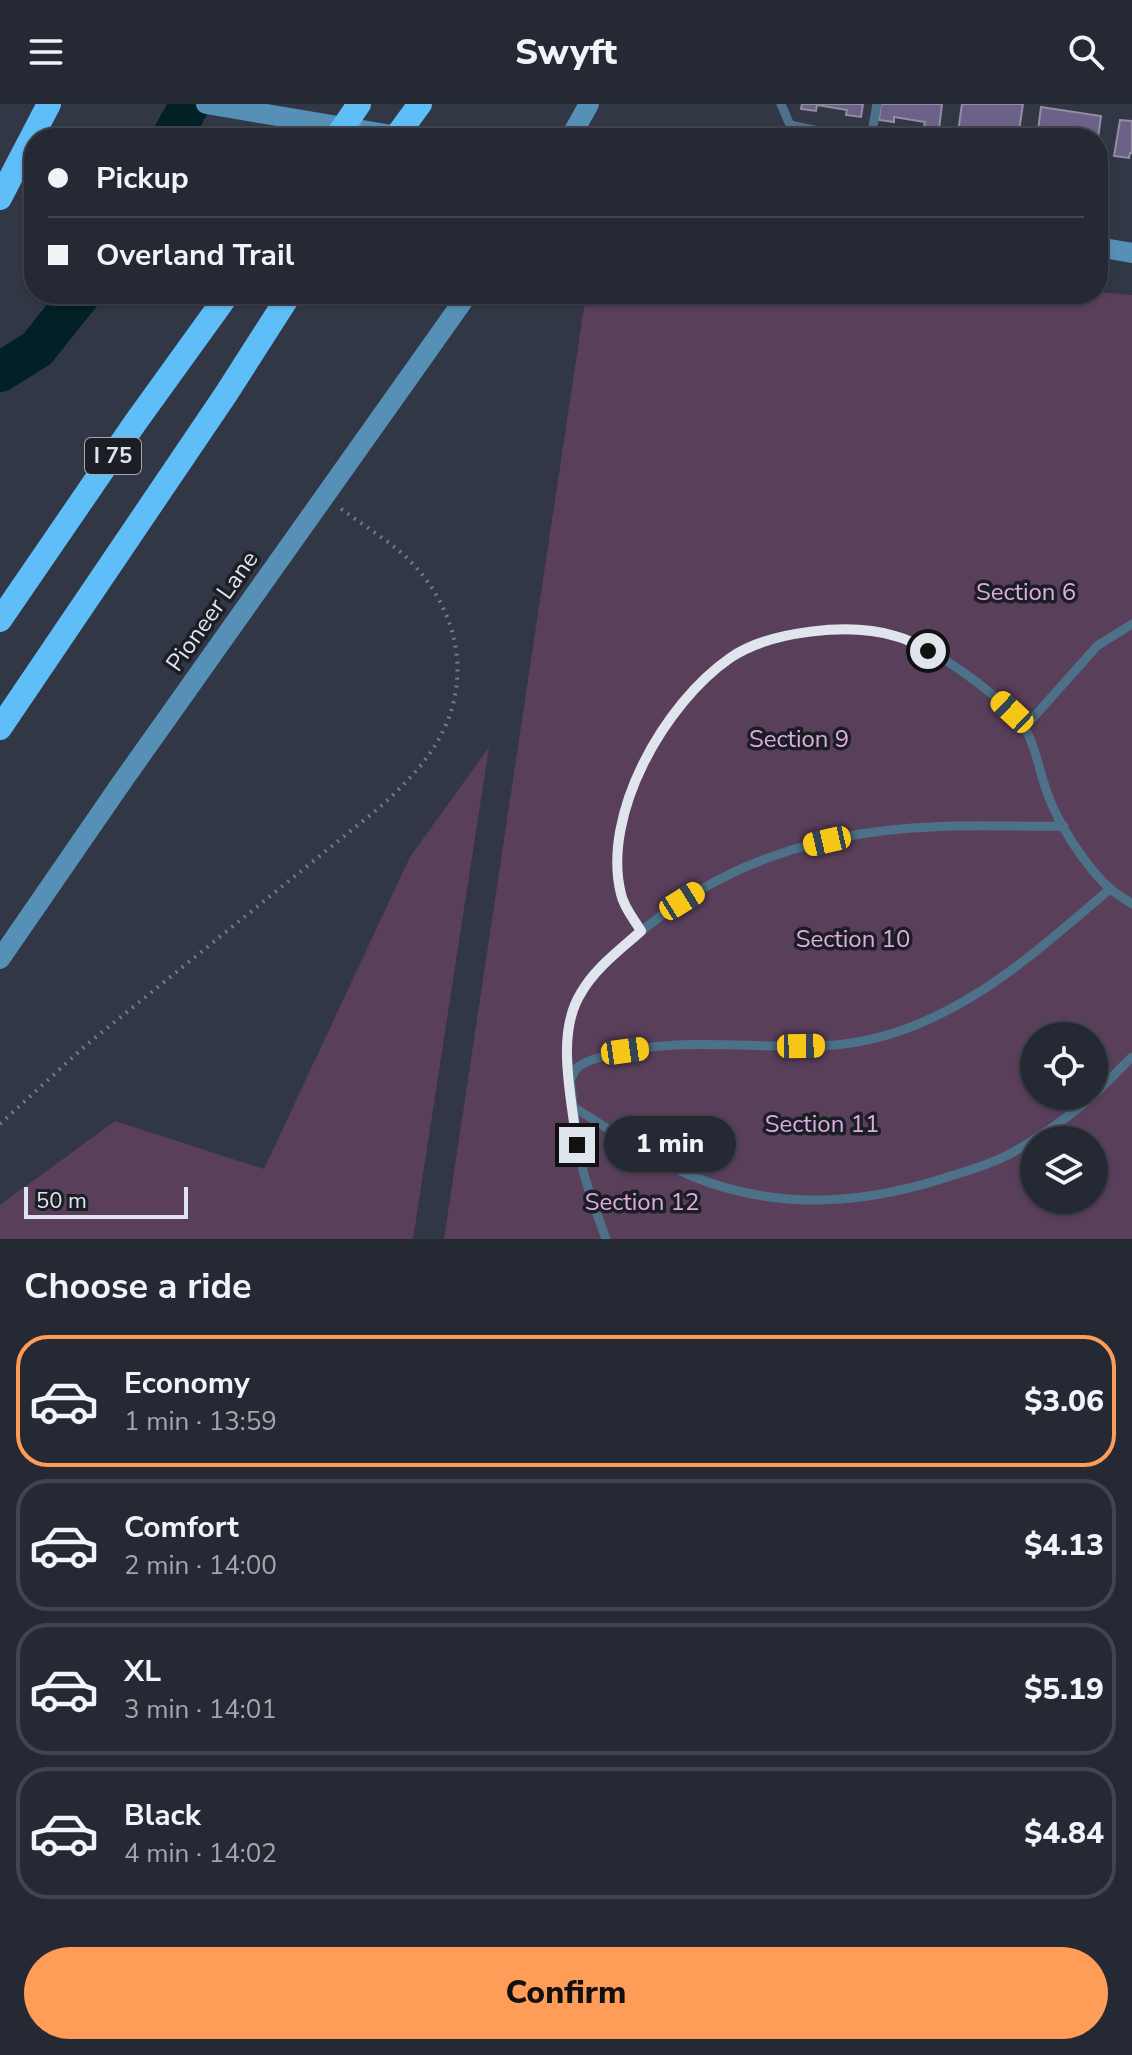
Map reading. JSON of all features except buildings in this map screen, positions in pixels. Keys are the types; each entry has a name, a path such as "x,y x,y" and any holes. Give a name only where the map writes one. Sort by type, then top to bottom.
{"highway":[{"path":"36,128 49,104"},
{"path":"343,128 359,104"},
{"path":"402,128 420,104"},
{"path":"0,198 24,152"},
{"name":"I 75","path":"0,620 221,304"},
{"path":"0,728 284,304"}],"street":[{"path":"206,104 350,128"},
{"path":"576,128 589,104"},
{"path":"1108,249 1132,253"},
{"name":"Pioneer Lane","path":"0,959 461,304"}],"lane":[{"path":"781,104 790,125 804,128"},
{"path":"873,128 877,104"},
{"path":"1024,728 1097,646 1132,624"},
{"path":"641,931 621,896 617,875 619,835 632,792 650,751 673,714 702,682 749,647 791,636 831,631 872,631 912,642 968,676 1012,712 1027,733 1049,800 1064,826 1084,858 1110,889 1132,904"},
{"path":"606,1239 582,1170 567,1040 569,1022 580,993 611,957 682,901 730,873 800,847 907,828 1064,826"},
{"path":"570,1083 578,1067 588,1061 625,1051 689,1044 833,1045 895,1034 942,1014 996,982 1110,889"},
{"path":"1108,1082 1132,1057"},
{"path":"573,1107 647,1154 711,1183 773,1198 836,1201 896,1192 985,1165 1008,1155 1076,1110"}],"path":[{"path":"0,1124 85,1046 379,808 408,781 442,733 457,685 458,656 452,626 440,601 403,554 325,498"}],"green space":[{"path":"1108,293 1132,295 1132,1239 444,1239 584,304 1108,304"},
{"path":"489,747 413,1239 0,1239 0,1205 115,1121 264,1169 410,857"}],"waterway":[{"path":"177,128 190,104"},
{"path":"0,372 37,349 73,304"}],"route":[{"path":"577,1145 568,1059 569,1022 580,993 593,976 641,931 621,896 617,875 619,835 640,771 673,714 702,682 731,658 749,647 768,641 831,631 872,631 893,635 928,651"}],"park label":[{"name":"Section 6","path":"1026,592"},
{"name":"Section 9","path":"799,739"},
{"name":"Section 10","path":"853,939"},
{"name":"Section 11","path":"822,1124"},
{"name":"Section 12","path":"642,1202"}]}
